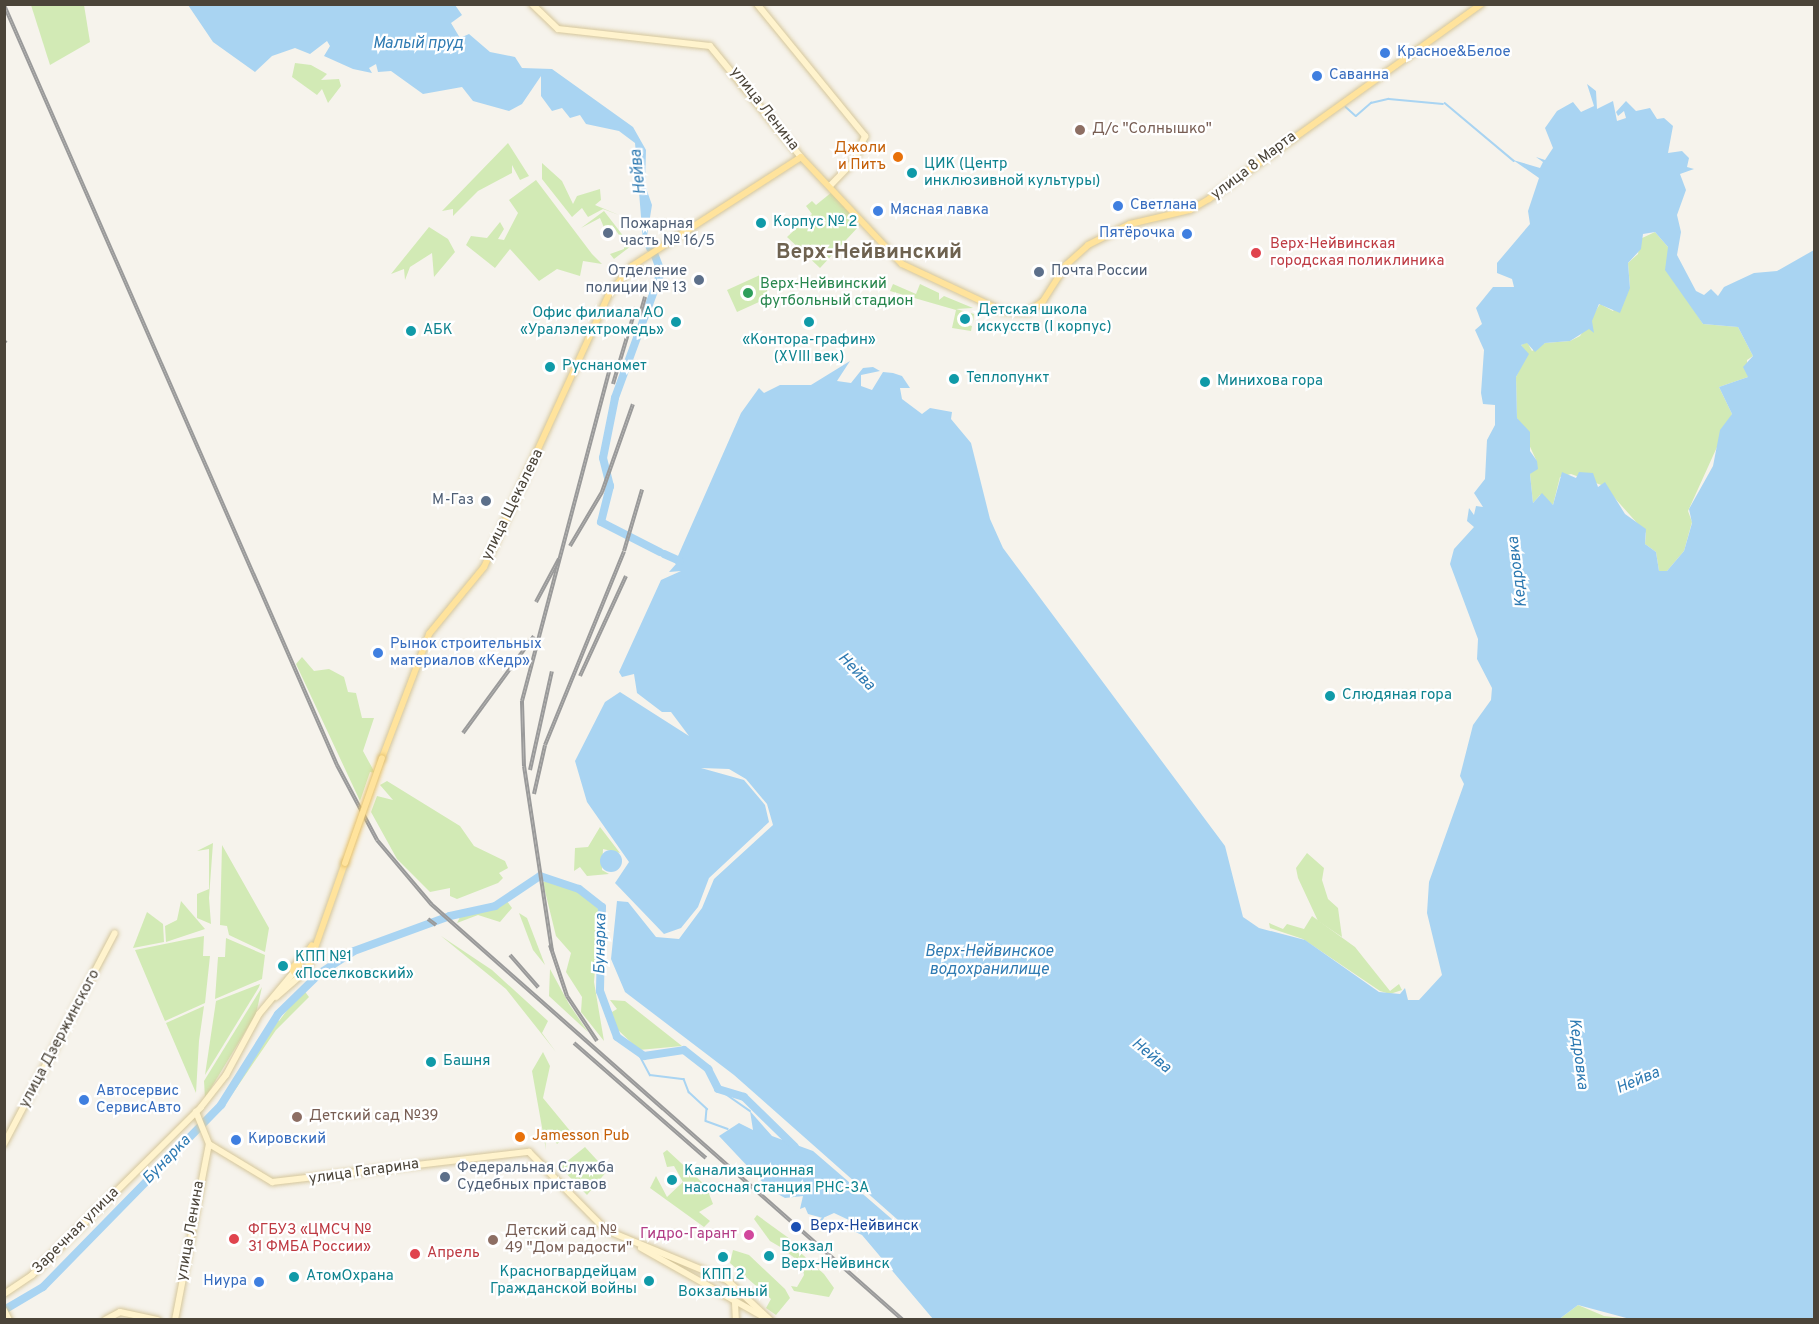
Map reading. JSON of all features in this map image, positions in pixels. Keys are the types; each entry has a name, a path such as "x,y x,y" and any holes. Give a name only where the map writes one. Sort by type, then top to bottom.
{"main road":[{"name":"улица 8 Марта","path":"1028,312 1043,301 1066,265 1088,245 1130,224 1190,210 1209,199 1481,4"},
{"name":"улица Ленина","path":"801,158 831,185 902,264 1003,311 1028,312"},
{"name":"улица Щекалева","path":"315,940 429,634 484,567 609,294 621,275 801,158"},
{"path":"295,973 315,940"},
{"path":"295,973 315,940"}],"street":[{"name":"улица Ленина","path":"532,4 558,29 688,40 713,48 801,158"},
{"path":"757,4 865,136 855,160 831,185"},
{"name":"улица Дзержинского","path":"4,1144 115,933"},
{"name":"Заречная улица","path":"4,1294 32,1275 197,1115 219,1087 259,1014 295,973"},
{"path":"197,1115 209,1144"},
{"name":"улица Ленина","path":"175,1320 209,1144"},
{"name":"улица Гагарина","path":"209,1144 272,1182 529,1152 601,1225 622,1238 663,1256"},
{"path":"663,1256 727,1280 751,1299 769,1320"},
{"path":"663,1256 735,1303 769,1320"},
{"path":"751,1299 753,1312 751,1320"},
{"path":"735,1303 736,1320"},
{"path":"4,1310 9,1320"},
{"path":"105,1320 120,1312 158,1320"}],"green space":[{"path":"31,5 84,5 90,42 50,65"},
{"path":"295,63 311,65 327,74 321,80 339,79 341,86 328,103 322,89 317,95 292,77"},
{"path":"508,143 529,176 520,180 512,165 512,173 478,191 453,216 453,209 442,211"},
{"path":"542,163 562,181 573,204 577,196 600,189 601,200 595,205 619,215 603,209 588,217 582,208 572,217 542,179"},
{"path":"536,180 602,264 583,261 580,276 557,269 539,281 510,249 495,268 466,245 471,236 487,238 500,222 504,229 498,239 504,240 518,213 509,200"},
{"path":"832,192 860,225 820,268 787,237 812,214 806,206 812,201 816,205"},
{"path":"604,211 631,246 614,259 610,254 624,249 624,242 612,225 605,230 600,218 581,228"},
{"path":"429,227 448,239 455,252 434,277 432,253 410,267 405,280 404,269 391,274"},
{"path":"1655,232 1668,247 1669,271 1703,324 1738,327 1753,356 1747,360 1748,377 1719,387 1732,414 1688,511 1692,522 1684,551 1667,571 1659,571 1656,552 1645,544 1646,533 1604,486 1571,474 1560,477 1553,505 1540,495 1533,503 1530,474 1537,462 1517,418 1516,377 1527,354 1521,345 1527,342 1532,351 1545,343 1570,341 1580,336 1600,304 1613,311 1630,287 1628,263 1638,254 1640,239"},
{"name":"Верх-Нейвинский футбольный стадион","path":"760,275 770,297 737,312 727,290"},
{"path":"893,284 916,294 920,284 939,293 939,300 944,296 973,308 956,309 974,314 973,323 971,315 960,313 958,323 972,326 971,331 952,328 956,310 890,291"},
{"path":"302,657 314,671 329,669 344,677 348,692 356,693 362,718 374,718 363,751 375,773 370,772 360,801 296,664"},
{"path":"387,781 460,826 474,846 505,861 508,868 499,873 503,878 498,883 457,899 450,896 450,888 430,892 397,859 371,812 377,796 393,800 380,785"},
{"path":"600,827 620,853 603,849 602,870 609,874 587,876 580,867 574,871 575,848 588,847"},
{"path":"213,843 209,898 211,924 197,918 197,894 209,889 209,849 197,851"},
{"path":"222,845 269,928 265,952 229,935 227,926 220,925"},
{"path":"1307,853 1324,868 1322,880 1328,899 1338,908 1342,937 1318,921 1298,878 1296,868"},
{"path":"547,879 578,892 600,910 594,982 604,1041 581,1012 582,997 566,972 571,953 556,936 543,883"},
{"path":"181,901 205,929 166,942 165,926 177,920"},
{"path":"507,901 512,908 500,922 478,915 457,923 460,917"},
{"path":"147,912 163,924 164,942 133,948"},
{"path":"519,913 527,918 545,965 533,950"},
{"path":"1312,916 1355,947 1390,991 1399,984 1402,990 1390,994 1380,991 1303,939 1270,928 1269,923 1283,929 1287,924 1304,929"},
{"path":"204,936 203,956 210,956 205,1003 165,1021 135,950"},
{"path":"441,936 492,970 548,1021 542,1033 556,1052 506,989"},
{"path":"226,938 265,955 262,979 215,999 218,957 225,957"},
{"path":"550,969 569,1004 588,1032 549,996"},
{"path":"260,984 259,987 205,1075 216,1001"},
{"path":"262,987 256,1014 205,1098 204,1081"},
{"path":"303,989 309,997 276,1030 231,1096 275,1019 279,1021"},
{"path":"604,1000 612,1012 617,1009 610,1000 625,1001 682,1046 639,1050 616,1028"},
{"path":"204,1006 199,1041 196,1093 166,1023"},
{"path":"543,1052 550,1066 543,1098 571,1132 557,1144 550,1134 545,1137 546,1150 532,1071"},
{"path":"585,1147 607,1171 587,1195 560,1167"},
{"path":"667,1150 706,1186 713,1204 699,1212 710,1221 704,1227 650,1188 656,1176 667,1197 683,1182 674,1166 667,1167 663,1153"},
{"path":"757,1215 790,1239 782,1248 770,1241 754,1219"},
{"path":"793,1246 824,1274 834,1288 829,1297 794,1291 791,1286 797,1287 804,1275 802,1264 787,1252"},
{"path":"733,1250 749,1255 785,1289 790,1298 776,1315 766,1308 771,1299 730,1263"},
{"path":"1578,1305 1604,1316 1630,1319 1558,1320"}],"water":[{"name":"Малый пруд","path":"188,5 455,5 462,15 451,23 460,38 469,34 490,52 515,57 522,68 552,69 633,127 646,150 645,185 652,205 647,236 658,256 647,251 643,241 635,143 619,131 586,124 580,115 570,118 562,108 552,111 541,96 541,76 522,104 509,111 473,101 462,87 423,94 391,71 378,72 376,64 369,68 372,73 353,69 324,56 330,46 327,41 310,54 295,48 272,56 255,72 213,42"},
{"name":"Верх-Нейвинское водохранилище","path":"1587,84 1596,91 1597,109 1613,101 1617,121 1626,118 1624,111 1618,116 1616,112 1626,101 1636,111 1650,108 1657,119 1664,118 1673,126 1668,153 1682,151 1689,158 1687,167 1694,169 1680,174 1686,190 1677,215 1681,232 1677,255 1696,291 1704,295 1711,289 1718,296 1724,287 1754,273 1777,271 1814,250 1814,1319 1630,1319 1578,1305 1558,1320 933,1319 862,1235 851,1230 851,1221 834,1213 823,1218 808,1214 805,1207 800,1209 803,1196 785,1198 769,1189 719,1136 739,1123 753,1130 750,1111 772,1136 813,1151 908,1233 907,1228 734,1075 625,992 611,959 617,901 628,902 656,937 679,939 702,908 714,879 773,825 767,804 746,779 729,769 701,768 744,780 765,805 769,822 709,878 698,907 681,928 664,934 615,883 629,862 587,802 575,761 605,702 620,692 689,736 671,712 662,712 637,693 634,674 622,677 619,672 661,580 681,571 669,572 676,564 670,559 678,556 741,413 759,388 764,393 780,385 811,385 850,361 837,381 851,383 863,368 873,367 880,371 861,375 861,386 872,390 883,372 893,373 902,376 910,388 900,388 902,399 922,414 930,408 952,412 951,419 971,443 990,519 1003,548 1225,846 1243,917 1259,928 1305,940 1379,992 1400,994 1405,988 1408,1000 1419,1000 1442,975 1427,913 1429,882 1464,784 1460,776 1473,725 1491,700 1492,688 1477,659 1478,639 1450,564 1454,549 1474,527 1467,521 1469,508 1474,515 1476,506 1483,507 1474,493 1485,479 1487,440 1495,425 1495,405 1483,404 1481,393 1484,350 1475,330 1482,324 1476,308 1493,287 1514,287 1512,279 1497,273 1497,263 1530,224 1528,211 1539,178 1513,160 1540,168 1543,162 1536,157 1545,160 1553,148 1545,128 1557,111 1573,102 1581,112 1594,106","holes":["1655,232 1668,247 1665,270 1703,324 1738,327 1753,356 1743,367 1748,377 1719,387 1732,414 1720,430 1713,466 1689,509 1692,523 1684,551 1667,571 1659,571 1656,552 1645,544 1646,529 1625,514 1605,482 1598,487 1593,473 1579,472 1576,478 1562,472 1553,505 1542,493 1533,503 1530,474 1538,469 1537,461 1530,451 1530,432 1517,418 1516,377 1529,354 1521,345 1527,343 1535,352 1545,343 1570,341 1589,329 1594,333 1592,321 1599,304 1620,313 1630,288 1628,263 1641,249 1643,234"]},
{"path":"611,850 619,853 622,861 619,869 611,872 603,869 600,861 603,853"}],"waterway":[{"name":"Кедровка","path":"1346,107 1356,116 1371,103 1389,99 1443,104"},
{"name":"Кедровка","path":"1445,103 1514,161"},
{"name":"Нейва","path":"652,248 661,272 615,398 603,458 610,486 601,522 660,552"},
{"name":"Нейва","path":"664,554 680,561"},
{"name":"Бунарка","path":"4,1310 43,1287 221,1105 278,1014 320,973 354,951 450,916 495,906 540,876 579,889 602,907 600,991 617,1037 644,1056 684,1050 708,1069 718,1089 744,1097 795,1147"},
{"path":"639,1054 650,1075 684,1079 689,1092 707,1109 706,1121 728,1129"},
{"name":"Бунарка","path":"723,1092 750,1111"},
{"path":"814,1229 823,1218"}],"railway":[{"path":"4,5 337,765 377,840 431,904 903,1320"},
{"path":"639,318 645,297"},
{"path":"613,384 636,307"},
{"path":"552,951 524,766 522,701 610,368"},
{"path":"570,546 602,492 633,404"},
{"path":"534,794 545,745 624,551 642,490"},
{"path":"536,602 559,559"},
{"path":"580,676 626,576"},
{"path":"463,733 534,636"},
{"path":"530,770 552,671"},
{"path":"428,919 436,925"},
{"path":"550,945 567,996 597,1041"},
{"path":"510,955 538,987"},
{"path":"574,1043 706,1158"}],"place":[{"name":"Красное&Белое","path":"1385,53"},
{"name":"Саванна","path":"1317,76"},
{"name":"Д/с \"Солнышко\"","path":"1080,130"},
{"name":"Джоли и Питъ","path":"898,157"},
{"name":"ЦИК (Центр инклюзивной культуры)","path":"912,173"},
{"name":"Светлана","path":"1118,206"},
{"name":"Мясная лавка","path":"878,211"},
{"name":"Корпус № 2","path":"761,223"},
{"name":"Пожарная часть № 16/5","path":"608,233"},
{"name":"Пятёрочка","path":"1187,234"},
{"name":"Верх-Нейвинская городская поликлиника","path":"1256,253"},
{"name":"Почта России","path":"1039,272"},
{"name":"Отделение полиции № 13","path":"699,280"},
{"name":"Верх-Нейвинский футбольный стадион","path":"748,293"},
{"name":"Детская школа искусств (I корпус)","path":"965,319"},
{"name":"Офис филиала АО «Уралэлектромедь»","path":"676,322"},
{"name":"«Контора-графин» (XVIII век)","path":"809,322"},
{"name":"АБК","path":"411,331"},
{"name":"Руснаномет","path":"550,367"},
{"name":"Теплопункт","path":"954,379"},
{"name":"Минихова гора","path":"1205,382"},
{"name":"М-Газ","path":"486,501"},
{"name":"Рынок строительных материалов «Кедр»","path":"378,653"},
{"name":"Слюдяная гора","path":"1330,696"},
{"name":"КПП №1 «Поселковский»","path":"283,966"},
{"name":"Башня","path":"431,1062"},
{"name":"Автосервис СервисАвто","path":"84,1100"},
{"name":"Детский сад №39","path":"297,1117"},
{"name":"Jamesson Pub","path":"520,1137"},
{"name":"Кировский","path":"236,1140"},
{"name":"Федеральная Служба Судебных приставов","path":"445,1177"},
{"name":"Канализационная насосная станция РНС-3А","path":"672,1180"},
{"name":"Верх-Нейвинск","path":"796,1227"},
{"name":"Гидро-Гарант","path":"749,1235"},
{"name":"ФГБУЗ «ЦМСЧ № 31 ФМБА России»","path":"234,1239"},
{"name":"Детский сад № 49 \"Дом радости\"","path":"493,1240"},
{"name":"Апрель","path":"415,1254"},
{"name":"Вокзал Верх-Нейвинск","path":"769,1256"},
{"name":"КПП 2 Вокзальный","path":"723,1257"},
{"name":"АтомОхрана","path":"294,1277"},
{"name":"Красногвардейцам Гражданской войны","path":"649,1281"},
{"name":"Ниура","path":"259,1282"}],"district":[{"name":"Верх-Нейвинский","path":"869,253"}]}
